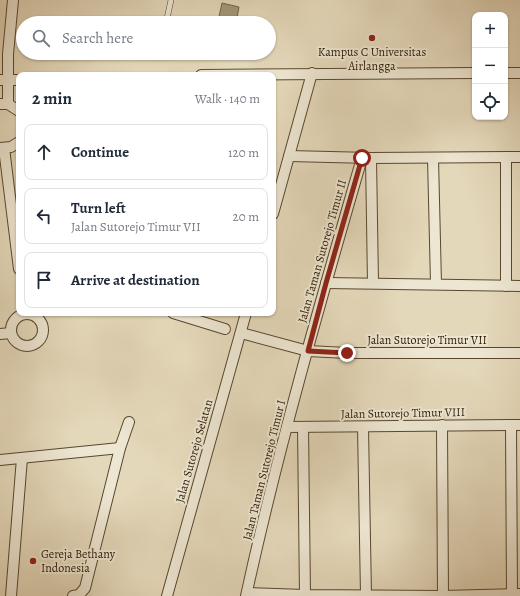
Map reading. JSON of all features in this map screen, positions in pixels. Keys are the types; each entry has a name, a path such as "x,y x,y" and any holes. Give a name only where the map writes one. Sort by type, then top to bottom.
{"street":[{"path":"13,0 4,55 9,80 4,104 16,110"},
{"path":"276,203 312,73"},
{"path":"276,74 472,73"},
{"path":"508,73 520,73"},
{"path":"16,144 11,147 2,148 5,189 16,252"},
{"path":"289,156 367,158 520,157"},
{"path":"506,157 506,286"},
{"path":"367,158 373,283"},
{"name":"Jalan Taman Sutorejo Timur II","path":"308,351 326,283 367,158"},
{"path":"433,158 436,284"},
{"path":"326,283 520,286"},
{"path":"21,316 13,323 11,332 13,338 21,345 32,346 41,340 43,335 42,324 35,316"},
{"path":"183,316 225,329"},
{"name":"Jalan Sutorejo Selatan","path":"167,596 245,316"},
{"path":"0,334 11,332"},
{"name":"Jalan Sutorejo Timur VII","path":"240,333 308,351 347,353 520,353"},
{"name":"Jalan Taman Sutorejo Timur I","path":"246,594 287,427 308,351"},
{"path":"73,596 79,595 85,588 120,448 129,422"},
{"path":"442,425 443,596"},
{"name":"Jalan Sutorejo Timur VIII","path":"287,427 363,428 442,425 515,425"},
{"path":"246,594 443,596 516,594 515,425"},
{"path":"303,427 305,595"},
{"path":"363,428 366,595"},
{"path":"0,460 120,448"},
{"path":"11,596 22,458"}],"lane":[{"path":"168,16 171,0"}],"shaded area":[{"path":"222,3 239,7 237,16 219,16"}],"place":[{"name":"Kampus C Universitas Airlangga","path":"372,38"},
{"name":"Gereja Bethany Indonesia","path":"33,561"}],"route":[{"path":"347,353 308,351 362,158"}]}
